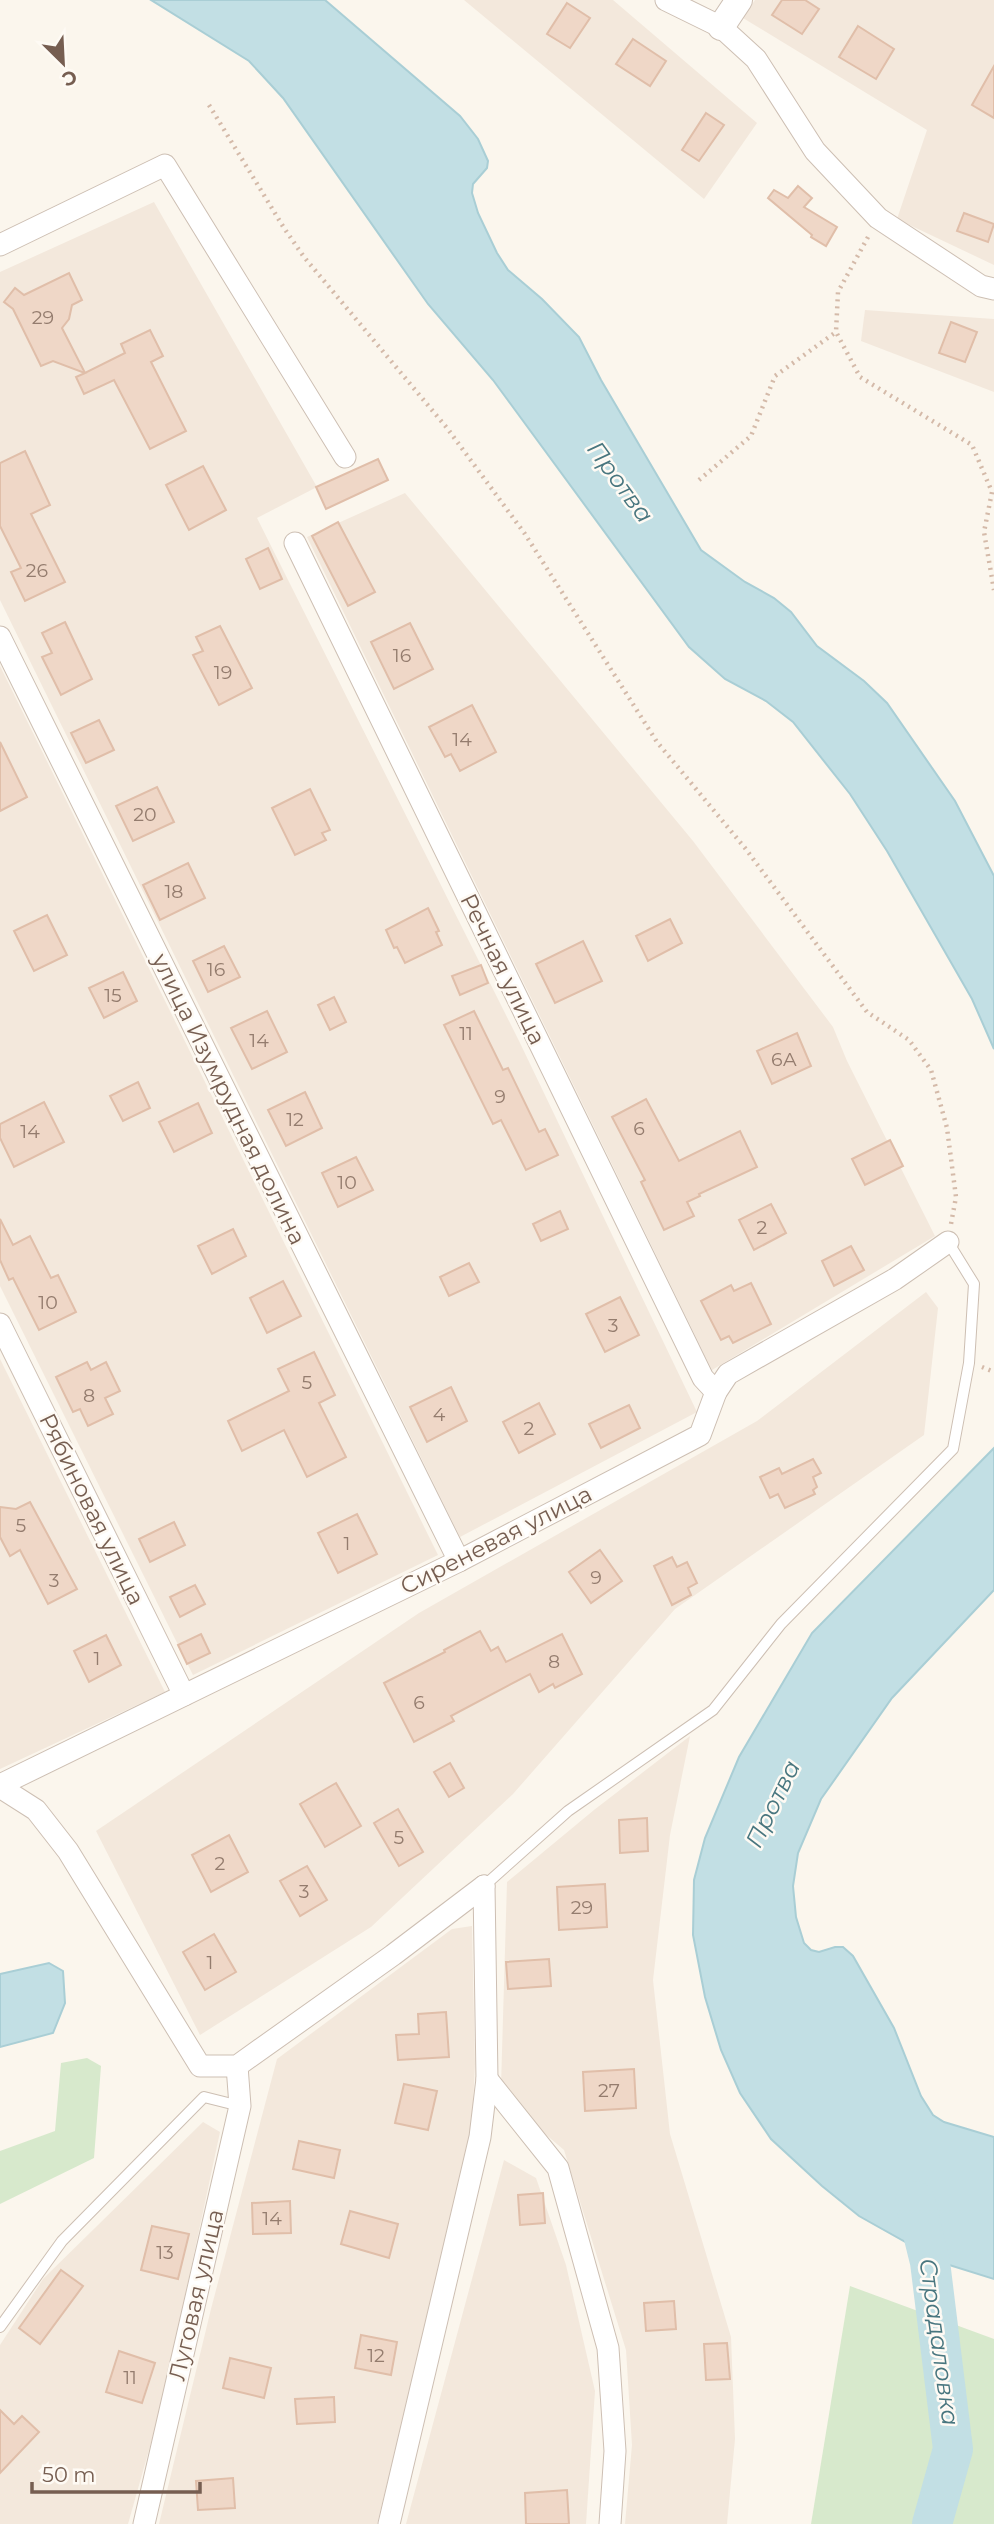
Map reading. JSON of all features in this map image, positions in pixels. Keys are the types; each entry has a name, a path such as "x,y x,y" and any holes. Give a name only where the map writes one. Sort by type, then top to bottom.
{"street":[{"path":"666,0 721,27 756,59 815,151 878,218 981,286 994,289"},
{"path":"721,27 739,0"},
{"path":"0,245 164,165 345,457"},
{"name":"Речная улица","path":"295,543 703,1378 716,1392"},
{"name":"улица Изумрудная долина","path":"0,637 459,1561"},
{"name":"Сиреневая улица","path":"0,1786 459,1561 700,1434 716,1392 728,1374 895,1279 948,1242"},
{"name":"Рябиновая улица","path":"0,1324 184,1695"},
{"path":"0,1786 36,1810 68,1851 200,2066 237,2066 393,1955 484,1886"},
{"path":"389,2524 480,2137 487,2079 484,1886"},
{"name":"Луговая улица","path":"144,2524 240,2106 237,2066"},
{"path":"487,2079 558,2168 598,2309 608,2348 615,2451 610,2524"}],"lane":[{"path":"484,1886 568,1811 713,1710 781,1624 953,1449 969,1363 974,1284 948,1242"},
{"path":"0,2327 62,2241 204,2097 240,2106"}],"path":[{"path":"209,105 304,257 447,428 526,534 657,742 745,848 867,1012 909,1040 931,1070 947,1128 956,1196 948,1242"},
{"path":"878,218 838,292 836,332 860,377 972,445 992,492 984,532 994,590"},
{"path":"699,480 751,436 775,376 836,332"}],"shaded area":[{"path":"464,0 613,0 757,123 704,199"},
{"path":"755,0 994,0 994,265 897,219 927,130 743,18"},
{"path":"154,202 317,487 257,518 520,1043 697,1412 460,1537 0,600 0,272"},
{"path":"865,310 994,319 994,392 861,341"},
{"path":"405,493 693,841 833,1027 847,1061 935,1236 712,1370 307,537"},
{"path":"0,666 438,1555 193,1675 0,1286"},
{"path":"926,1292 938,1308 924,1435 675,1609 513,1794 371,1927 200,2035 96,1831 419,1613 757,1421"},
{"path":"0,1359 165,1692 0,1769"},
{"path":"690,1736 670,1835 653,1980 670,2134 731,2337 735,2439 727,2524 625,2524 632,2445 626,2350 564,2150 537,2127 501,2086 507,1882"},
{"path":"472,1926 475,2064 471,2146 377,2524 159,2524 211,2309 277,2059 452,1929"},
{"path":"203,2122 220,2132 162,2404 128,2524 0,2524 0,2345 43,2279"},
{"path":"504,2160 536,2178 566,2265 595,2391 586,2524 406,2524"}],"green space":[{"path":"87,2058 101,2066 94,2158 0,2204 0,2151 55,2131 61,2063"},
{"path":"850,2286 994,2339 994,2524 811,2524"}],"water":[{"name":"Протва","path":"151,0 325,0 460,116 478,139 488,161 487,168 473,184 472,193 478,213 497,253 508,270 542,299 579,337 601,380 701,550 745,582 774,598 791,612 817,646 864,681 887,703 955,801 994,876 994,1049 972,999 887,851 850,794 793,722 766,701 725,679 689,647 493,380 428,304 283,98 249,61"},
{"name":"Протва","path":"994,1448 994,1590 892,1698 821,1799 798,1853 793,1886 796,1917 804,1943 811,1950 819,1952 843,1947 853,1956 894,2028 921,2096 933,2115 944,2122 994,2137 994,2279 943,2263 859,2216 771,2139 740,2093 721,2050 705,1997 693,1935 694,1880 705,1838 739,1757 812,1633"},
{"path":"49,1963 63,1971 65,2003 53,2033 0,2047 0,1974"}],"building":[{"path":"782,0 805,0 819,9 802,34 772,15"},
{"path":"567,3 590,18 570,48 547,34"},
{"path":"858,26 894,49 876,79 839,57"},
{"path":"633,39 666,61 650,86 616,64"},
{"path":"994,66 994,118 972,105"},
{"path":"706,113 724,125 699,161 682,150"},
{"path":"798,186 812,198 804,207 837,227 826,246 811,237 812,235 768,198 774,190 788,198"},
{"path":"964,213 994,224 988,242 957,231"},
{"path":"69,273 82,300 72,305 69,319 62,328 85,373 53,361 41,366 13,309 4,302 15,288 24,295"},
{"path":"951,322 977,332 965,362 939,353"},
{"path":"150,330 163,356 151,362 186,431 150,449 114,380 84,394 76,377 125,353 121,344"},
{"path":"25,451 50,505 31,514 65,582 25,601 11,572 21,568 0,526 0,463"},
{"path":"378,459 388,480 326,509 316,487"},
{"path":"203,466 226,510 189,530 166,485"},
{"path":"338,522 375,592 348,606 312,536"},
{"path":"268,548 282,579 260,589 246,559"},
{"path":"65,622 92,679 61,695 42,657 52,653 42,633"},
{"path":"410,623 433,669 394,689 371,642"},
{"path":"220,626 252,688 219,705 193,655 203,651 196,637"},
{"path":"472,705 496,752 460,771 451,754 445,757 429,727"},
{"path":"99,720 114,750 86,763 71,733"},
{"path":"0,742 27,797 0,811"},
{"path":"157,787 174,822 133,841 116,806"},
{"path":"310,789 330,830 322,833 326,840 295,855 272,808"},
{"path":"188,863 205,898 160,920 143,885"},
{"path":"428,908 439,931 436,932 442,945 405,963 386,930"},
{"path":"47,915 67,955 34,971 14,931"},
{"path":"670,919 682,943 648,961 636,936"},
{"path":"583,941 602,981 555,1003 536,964"},
{"path":"224,946 240,977 208,992 193,961"},
{"path":"481,965 488,983 460,995 452,976"},
{"path":"123,972 137,1001 104,1018 89,988"},
{"path":"334,997 346,1022 330,1030 318,1005"},
{"path":"267,1011 287,1052 252,1069 231,1028"},
{"path":"474,1011 503,1070 508,1068 539,1132 545,1129 558,1155 526,1170 501,1120 493,1124 444,1025"},
{"path":"797,1033 811,1066 772,1084 757,1051"},
{"path":"138,1082 150,1108 123,1121 110,1096"},
{"path":"305,1092 322,1128 286,1146 268,1110"},
{"path":"646,1099 679,1161 740,1131 757,1167 687,1202 694,1216 664,1230 641,1182 645,1180 612,1117"},
{"path":"44,1102 64,1142 14,1167 0,1138 0,1124"},
{"path":"198,1103 212,1133 174,1152 159,1122"},
{"path":"890,1140 903,1166 865,1185 852,1159"},
{"path":"356,1157 373,1190 338,1207 322,1173"},
{"path":"771,1204 786,1233 754,1250 739,1220"},
{"path":"560,1211 568,1229 541,1241 533,1224"},
{"path":"0,1219 13,1245 30,1236 51,1278 58,1275 76,1312 39,1330 13,1278 9,1280 0,1260"},
{"path":"233,1229 246,1256 212,1274 198,1246"},
{"path":"851,1246 864,1270 834,1286 822,1261"},
{"path":"469,1263 479,1282 449,1296 440,1277"},
{"path":"283,1281 301,1316 267,1333 250,1298"},
{"path":"751,1283 771,1324 733,1343 729,1336 721,1340 701,1301 731,1285 734,1291"},
{"path":"620,1297 639,1335 605,1352 586,1314"},
{"path":"314,1352 335,1395 319,1403 346,1457 307,1477 284,1430 242,1451 228,1421 289,1391 278,1369"},
{"path":"87,1362 91,1370 106,1362 120,1391 105,1398 113,1414 88,1426 80,1409 73,1412 56,1377"},
{"path":"451,1387 467,1421 427,1442 410,1407"},
{"path":"539,1403 555,1434 519,1453 503,1422"},
{"path":"629,1405 640,1428 601,1448 589,1424"},
{"path":"813,1459 821,1473 813,1477 817,1487 813,1490 815,1494 785,1508 778,1494 770,1498 760,1477 779,1468 782,1474"},
{"path":"30,1502 77,1589 48,1604 20,1550 10,1556 0,1537 0,1507 16,1509"},
{"path":"357,1514 377,1554 338,1573 318,1533"},
{"path":"174,1522 185,1545 150,1562 139,1539"},
{"path":"600,1550 622,1581 591,1603 569,1572"},
{"path":"672,1557 677,1567 687,1562 697,1583 688,1588 691,1595 672,1605 654,1566"},
{"path":"195,1585 205,1604 180,1617 170,1597"},
{"path":"480,1631 491,1651 498,1647 506,1662 562,1634 582,1674 555,1688 553,1684 539,1692 530,1674 451,1716 454,1721 414,1742 384,1683"},
{"path":"201,1634 210,1653 187,1664 178,1645"},
{"path":"106,1635 121,1665 89,1682 74,1651"},
{"path":"450,1763 464,1788 449,1797 434,1772"},
{"path":"336,1783 361,1826 325,1847 300,1804"},
{"path":"398,1809 423,1852 399,1866 374,1823"},
{"path":"647,1818 648,1851 620,1853 619,1820"},
{"path":"229,1835 248,1872 211,1892 192,1855"},
{"path":"307,1866 327,1900 300,1916 280,1881"},
{"path":"605,1884 607,1927 559,1930 557,1887"},
{"path":"214,1934 236,1972 205,1990 183,1952"},
{"path":"549,1959 551,1986 508,1989 506,1962"},
{"path":"446,2012 449,2057 398,2060 396,2035 419,2034 418,2014"},
{"path":"634,2069 636,2108 585,2111 583,2072"},
{"path":"404,2084 437,2091 428,2130 395,2123"},
{"path":"299,2141 340,2150 334,2178 293,2169"},
{"path":"543,2193 545,2223 520,2225 518,2195"},
{"path":"290,2201 291,2233 253,2234 252,2203"},
{"path":"350,2211 398,2224 389,2258 341,2244"},
{"path":"152,2226 189,2234 178,2279 141,2270"},
{"path":"61,2270 83,2286 40,2344 19,2328"},
{"path":"674,2301 676,2329 646,2331 644,2303"},
{"path":"361,2335 397,2342 391,2375 355,2368"},
{"path":"727,2343 730,2379 706,2380 704,2344"},
{"path":"119,2351 155,2363 142,2403 106,2392"},
{"path":"230,2358 271,2368 264,2398 223,2388"},
{"path":"334,2397 335,2422 297,2424 295,2399"},
{"path":"0,2410 14,2424 22,2416 39,2432 0,2473"},
{"path":"233,2478 235,2508 198,2510 196,2481"},
{"path":"567,2490 569,2524 526,2524 525,2493"}],"waterway":[{"name":"Страдаловка","path":"915,2201 930,2262 953,2449 932,2524"}]}
